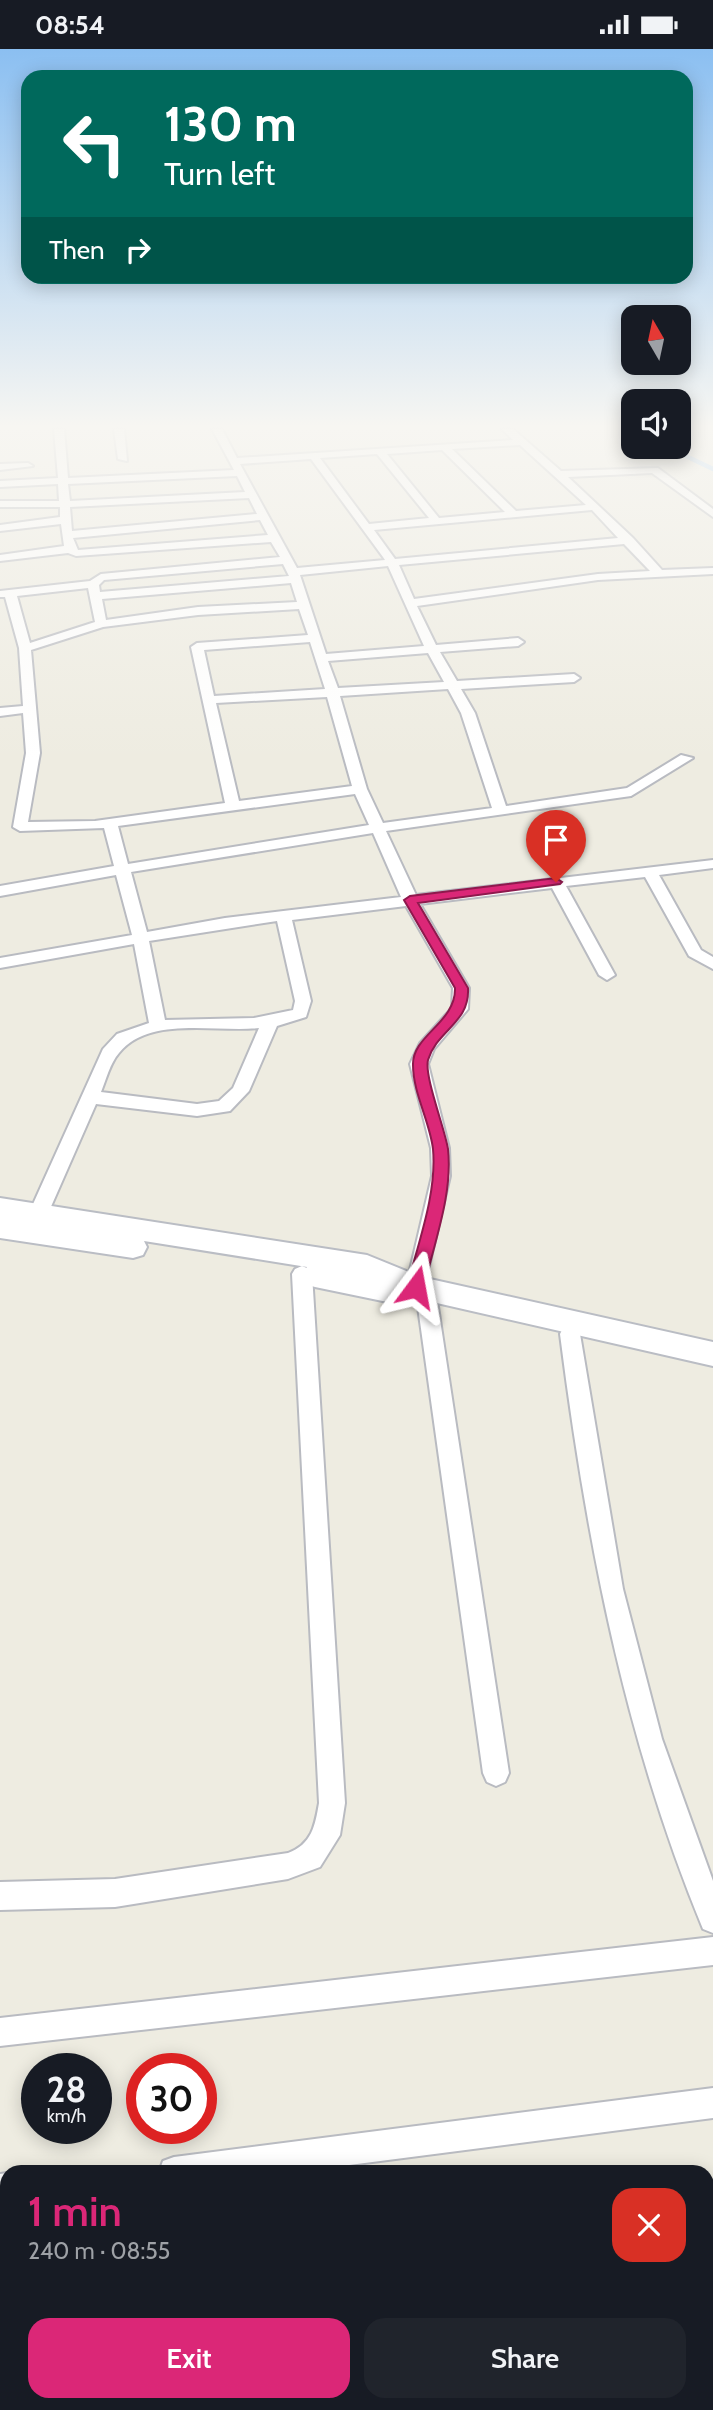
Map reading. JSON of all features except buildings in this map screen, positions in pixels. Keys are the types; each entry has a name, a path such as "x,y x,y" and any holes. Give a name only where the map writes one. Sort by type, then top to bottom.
{"main road":[{"path":"0,1208 366,1266 421,1293 713,1373"},
{"path":"0,1228 421,1293 713,1354"}],"street":[{"path":"67,539 70,549 76,553 92,554 262,539"},
{"path":"276,539 292,570 322,658 360,789 410,900 461,988 460,1009 426,1047 419,1064 440,1148 441,1176 421,1293 496,1773"},
{"path":"376,539 391,562 431,648 468,713 500,810"},
{"path":"20,827 33,753 25,648 16,613 5,593 94,590 629,540 659,574"},
{"path":"0,558 70,549"},
{"path":"101,624 94,590 97,579 118,574 292,570"},
{"path":"410,603 556,582 713,571"},
{"path":"25,648 101,624 198,611 304,605"},
{"path":"0,615 16,613"},
{"path":"233,806 197,647 314,638"},
{"path":"322,658 518,642"},
{"path":"209,700 574,678"},
{"path":"0,712 29,709"},
{"path":"0,891 378,828 631,792 686,758"},
{"path":"0,828 110,823 360,789"},
{"path":"110,823 140,936 158,1027"},
{"path":"0,963 140,936 284,915 713,865"},
{"path":"649,871 695,953 713,964"},
{"path":"556,882 607,975"},
{"path":"39,1213 114,1044 132,1033 158,1027 289,1019 303,1007 284,915"},
{"path":"91,1097 197,1110 223,1107 240,1091 270,1022"},
{"path":"0,1896 115,1893 258,1873 311,1858 327,1835 332,1803 302,1274"},
{"path":"570,1334 586,1455 610,1583 649,1739 713,1919"},
{"path":"0,2032 713,1951"},
{"path":"229,2165 713,2103"}],"route":[{"path":"416,1287 441,1176 440,1148 419,1064 426,1047 460,1009 462,997 461,988 410,900 556,882"}]}
